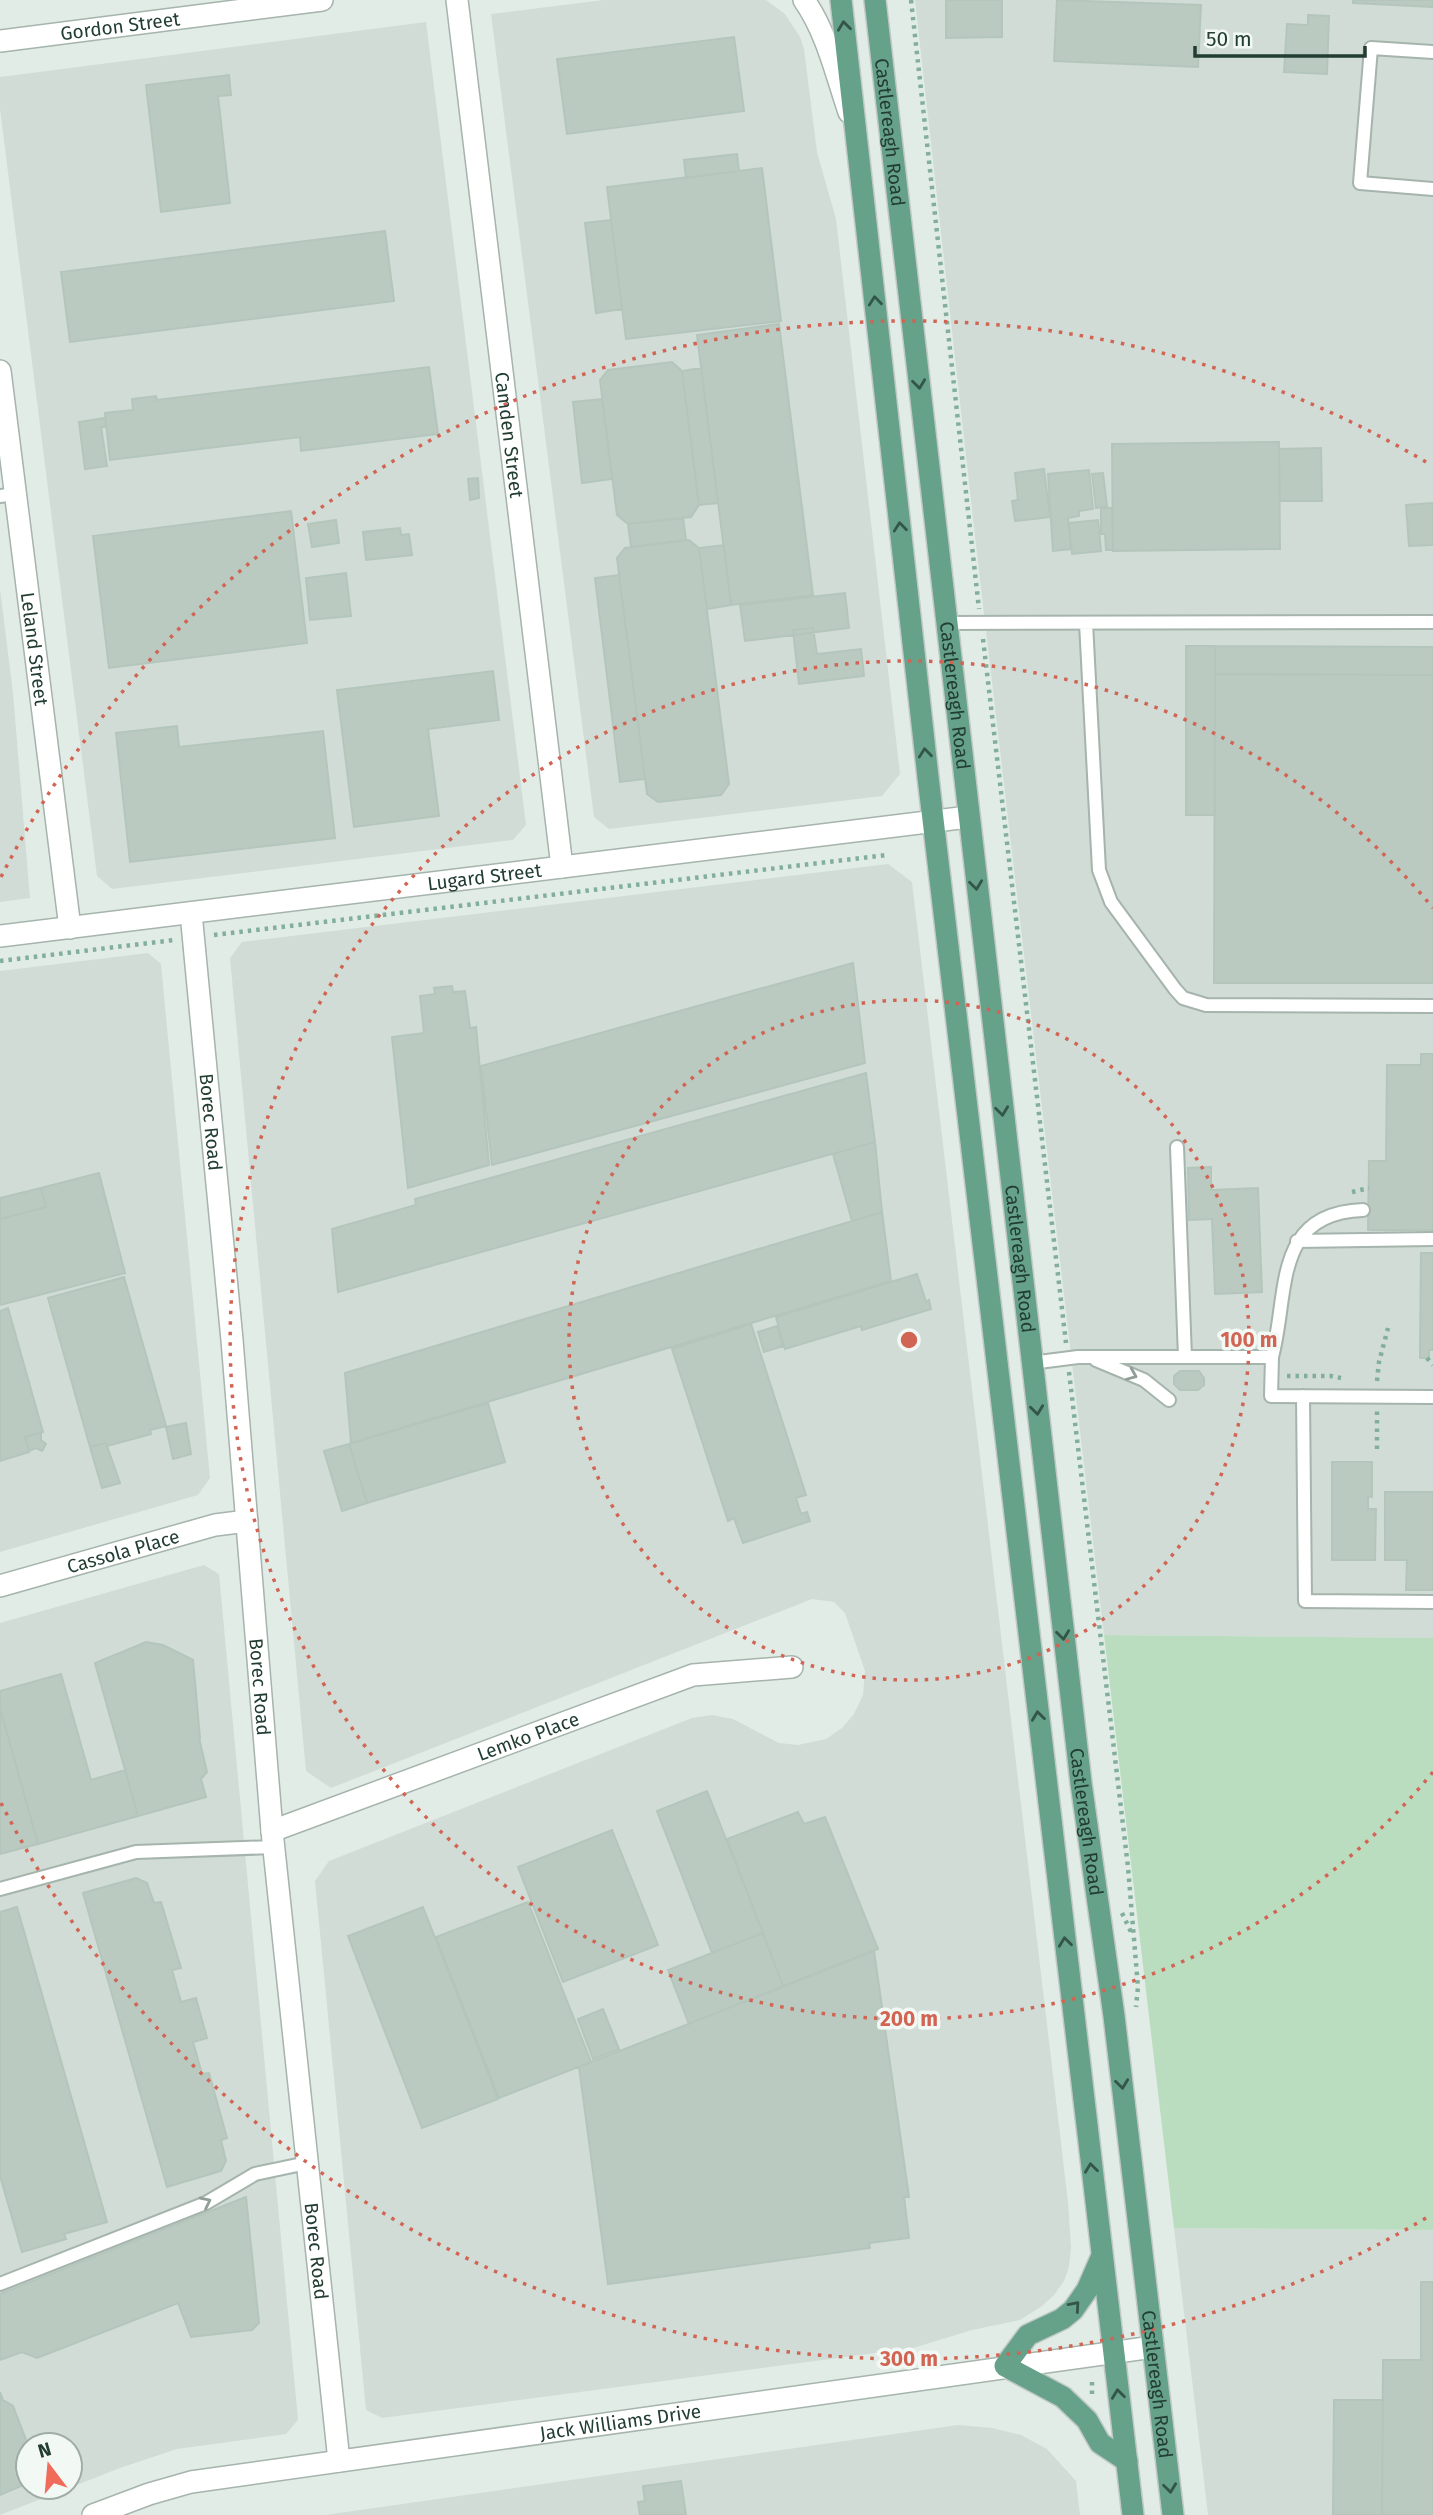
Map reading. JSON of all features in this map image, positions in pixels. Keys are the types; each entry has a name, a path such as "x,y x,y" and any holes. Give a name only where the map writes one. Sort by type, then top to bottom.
{"main road":[{"name":"Castlereagh Road","path":"841,0 933,821 1133,2515"},
{"name":"Castlereagh Road","path":"875,0 1031,1363 1084,1808 1114,2017 1173,2515"},
{"path":"1101,2256 1087,2290 1073,2310 1062,2319 1028,2335 1005,2366 1063,2397 1087,2420 1100,2443 1126,2461"}],"street":[{"name":"Gordon Street","path":"0,41 322,0"},
{"name":"Camden Street","path":"457,0 562,867"},
{"path":"804,0 812,11 825,42 857,137"},
{"name":"Leland Street","path":"0,370 8,495 70,928"},
{"name":"Lugard Street","path":"0,936 968,817"},
{"name":"Borec Road","path":"191,913 231,1326 272,1839 339,2461"},
{"name":"Cassola Place","path":"0,1587 215,1525 247,1521"},
{"name":"Lemko Place","path":"272,1839 693,1675 792,1667"},
{"name":"Jack Williams Drive","path":"93,2515 178,2485 1153,2347"}],"lane":[{"path":"1433,52 1371,48 1360,183 1433,189"},
{"path":"946,623 1433,622"},
{"path":"1086,623 1099,870 1111,902 1183,998 1206,1005 1433,1006"},
{"path":"1177,1147 1185,1357"},
{"path":"1363,1210 1328,1215 1297,1241 1287,1269 1278,1337 1272,1357 1271,1396 1433,1397"},
{"path":"1297,1241 1433,1239"},
{"path":"1090,1357 1144,1380 1169,1400"},
{"path":"1031,1363 1090,1357 1272,1357"},
{"path":"1303,1396 1305,1601 1433,1602"},
{"path":"0,1889 136,1852 272,1839"},
{"path":"0,2284 206,2203 255,2174 307,2163"}],"path":[{"path":"911,0 1133,1918 1138,1987 1135,2011"},
{"path":"221,935 887,855"},
{"path":"0,961 173,940"},
{"path":"1427,1358 1433,1365"},
{"path":"1092,2382 1092,2399"}],"shaded area":[{"path":"603,0 766,0 785,14 800,37 804,49 817,152 836,219 900,774 882,796 609,829 594,817 491,14"},
{"path":"915,0 1433,0 1433,1638 1104,1635"},
{"path":"426,22 526,825 513,840 112,889 97,876 0,109 0,77"},
{"path":"0,589 13,693 30,898 0,902"},
{"path":"888,864 912,882 1068,2202 1071,2247 1069,2267 1064,2281 1054,2295 1020,2320 972,2330 913,2348 382,2418 366,2410 315,1881 329,1861 692,1718 712,1715 733,1719 779,1743 798,1745 826,1739 842,1728 854,1714 863,1695 865,1671 845,1613 834,1602 812,1599 331,1788 306,1771 230,958 242,942"},
{"path":"148,953 161,964 210,1478 198,1495 0,1552 0,971"},
{"path":"204,1565 219,1574 298,2420 286,2434 177,2449 84,2482 84,2431 14,2431 14,2501 36,2501 0,2515 0,1623"},
{"path":"1174,2228 1433,2230 1433,2515 1208,2515"},
{"path":"958,2425 992,2428 1021,2435 1047,2449 1076,2481 1080,2515 325,2515"}],"green space":[{"path":"1104,1635 1433,1638 1433,2230 1174,2228"}],"building":[{"path":"946,0 1002,0 1002,37 946,38"},
{"path":"1057,0 1201,5 1198,67 1054,61"},
{"path":"1353,0 1433,0 1433,7 1353,3"},
{"path":"1308,15 1329,16 1327,74 1284,72 1287,24 1308,25"},
{"path":"734,37 744,111 567,134 557,59"},
{"path":"229,75 231,95 218,96 230,203 161,212 146,85"},
{"path":"737,154 739,171 686,178 684,160"},
{"path":"762,168 781,321 626,339 607,187"},
{"path":"611,220 622,309 596,313 585,223"},
{"path":"385,231 394,301 70,342 61,272"},
{"path":"779,324 813,595 731,605 697,335"},
{"path":"672,362 682,371 699,505 691,517 628,524 617,515 600,380 608,370"},
{"path":"429,367 438,434 301,451 300,437 110,460 105,413 133,410 132,399 156,396 157,400"},
{"path":"701,368 718,503 699,505 682,371"},
{"path":"602,399 612,479 582,483 573,402"},
{"path":"105,418 106,426 101,427 107,466 85,469 79,422"},
{"path":"1279,442 1280,549 1113,551 1112,444"},
{"path":"1321,448 1322,501 1280,501 1279,449"},
{"path":"1044,469 1050,517 1015,521 1012,501 1018,500 1015,473"},
{"path":"1089,470 1093,509 1079,511 1079,516 1068,518 1071,549 1053,551 1048,474"},
{"path":"1103,473 1107,506 1096,508 1092,474"},
{"path":"478,478 479,498 470,500 468,479"},
{"path":"1433,503 1433,545 1409,546 1406,505"},
{"path":"1101,508 1112,508 1113,550 1106,550 1105,534 1101,534"},
{"path":"291,511 307,643 109,668 93,536"},
{"path":"683,518 686,540 631,547 628,524"},
{"path":"336,520 339,543 312,547 308,524"},
{"path":"1098,520 1101,551 1072,554 1069,523"},
{"path":"400,528 401,535 409,534 412,555 366,560 363,532"},
{"path":"689,540 699,548 729,784 721,795 658,802 647,794 617,558 625,548"},
{"path":"724,545 731,605 707,609 699,548"},
{"path":"346,573 351,616 310,620 306,578"},
{"path":"619,575 645,779 620,782 595,578"},
{"path":"845,593 849,628 745,641 740,605"},
{"path":"813,628 817,654 861,649 864,676 799,684 793,630"},
{"path":"1186,646 1215,646 1215,815 1186,815"},
{"path":"1215,646 1433,647 1433,675 1215,674"},
{"path":"493,671 499,720 428,729 439,816 354,827 337,690"},
{"path":"1215,674 1433,675 1433,983 1214,983"},
{"path":"177,726 179,747 323,731 335,838 130,862 116,733"},
{"path":"853,963 865,1063 492,1165 481,1066"},
{"path":"452,986 453,992 465,991 470,1028 476,1027 489,1165 408,1188 392,1037 424,1033 420,996 435,994 434,988"},
{"path":"1421,1054 1433,1054 1433,1230 1368,1230 1369,1161 1386,1161 1387,1065 1421,1065"},
{"path":"866,1073 875,1142 338,1292 332,1229 416,1205 415,1199"},
{"path":"875,1142 882,1212 852,1221 833,1154"},
{"path":"1211,1167 1211,1190 1258,1188 1262,1292 1215,1294 1212,1219 1189,1220 1188,1168"},
{"path":"99,1173 125,1273 0,1305 0,1219 46,1207 41,1188"},
{"path":"41,1188 46,1207 0,1219 0,1198"},
{"path":"882,1212 891,1281 351,1443 345,1373"},
{"path":"1421,1253 1433,1253 1433,1350 1429,1350 1429,1358 1420,1358"},
{"path":"917,1274 931,1309 862,1330 861,1326 785,1349 776,1317"},
{"path":"124,1277 166,1426 150,1430 151,1434 107,1446 106,1443 90,1447 48,1298"},
{"path":"8,1308 43,1432 25,1437 29,1452 0,1461 0,1311"},
{"path":"751,1324 806,1495 796,1498 801,1514 807,1512 810,1521 743,1543 734,1518 728,1521 672,1349"},
{"path":"777,1326 783,1346 764,1352 758,1332"},
{"path":"1180,1371 1199,1371 1204,1378 1204,1385 1198,1390 1180,1390 1174,1384 1174,1376"},
{"path":"488,1403 505,1462 367,1503 349,1444"},
{"path":"186,1423 191,1454 173,1459 166,1427"},
{"path":"41,1432 41,1440 46,1444 42,1451 36,1448 29,1451 25,1437"},
{"path":"106,1443 120,1483 102,1488 90,1447"},
{"path":"349,1444 367,1503 342,1511 324,1451"},
{"path":"1332,1462 1372,1462 1372,1497 1368,1496 1368,1509 1376,1509 1375,1560 1332,1560"},
{"path":"1385,1492 1433,1492 1433,1590 1406,1590 1407,1560 1385,1560"},
{"path":"146,1642 163,1645 193,1660 199,1738 207,1772 201,1779 206,1797 138,1816 95,1663"},
{"path":"61,1674 91,1780 125,1770 138,1816 38,1844 0,1708 0,1691"},
{"path":"0,1708 38,1844 0,1854"},
{"path":"707,1791 763,1933 712,1953 657,1811"},
{"path":"798,1812 804,1824 825,1817 878,1949 783,1986 727,1839"},
{"path":"612,1830 658,1945 563,1982 518,1867"},
{"path":"136,1878 147,1883 154,1903 161,1902 181,1968 172,1970 181,2002 196,1998 207,2038 193,2042 202,2074 209,2073 227,2138 221,2140 226,2161 221,2171 167,2187 83,1893"},
{"path":"528,1902 591,2062 499,2098 436,1937"},
{"path":"17,1907 107,2222 64,2234 66,2239 22,2252 0,2176 0,1912"},
{"path":"423,1907 498,2099 422,2128 348,1936"},
{"path":"763,1933 783,1986 689,2024 668,1970"},
{"path":"874,1951 909,2197 904,2197 909,2238 869,2243 870,2248 608,2284 579,2067"},
{"path":"603,2009 619,2049 593,2059 578,2019"},
{"path":"246,2197 259,2323 252,2330 191,2337 178,2303 37,2358 22,2352 0,2360 0,2294"},
{"path":"1421,2282 1433,2282 1433,2515 1382,2515 1383,2360 1421,2360"},
{"path":"0,2392 3,2400 13,2406 23,2431 14,2431 14,2489 0,2495"},
{"path":"1334,2400 1383,2400 1382,2515 1333,2515"},
{"path":"681,2481 686,2515 640,2515 638,2502 645,2501 643,2486"}]}
